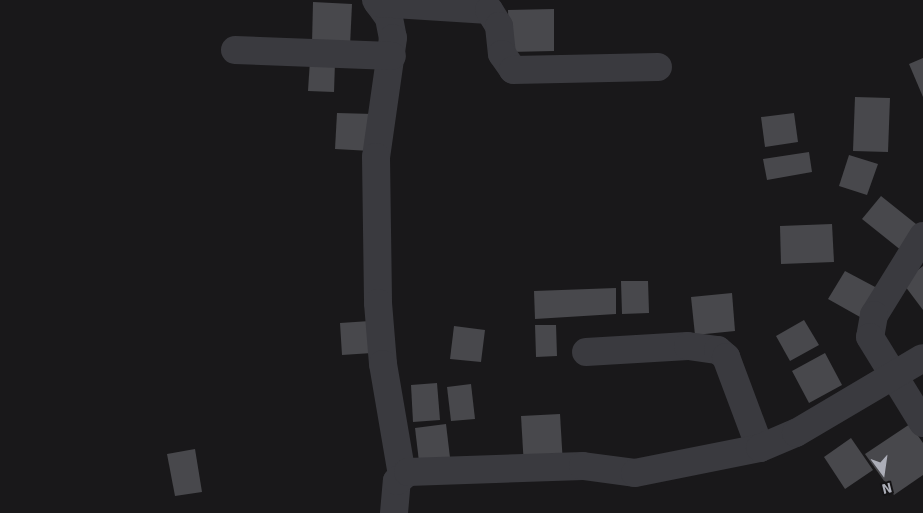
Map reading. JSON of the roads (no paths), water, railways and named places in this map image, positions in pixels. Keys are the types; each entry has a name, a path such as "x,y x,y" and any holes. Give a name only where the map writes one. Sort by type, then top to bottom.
{"street":[{"path":"377,2 390,18 392,56 376,156 378,303 389,409 402,475"},
{"path":"377,2 489,10 499,26 502,54 513,70 658,67"},
{"path":"234,50 392,56"},
{"path":"923,236 870,326 870,337 923,423"},
{"path":"586,352 688,346 718,350 726,357 760,448"},
{"path":"394,513 397,480 402,475 576,466 636,473 760,448 796,433 923,358"}]}
